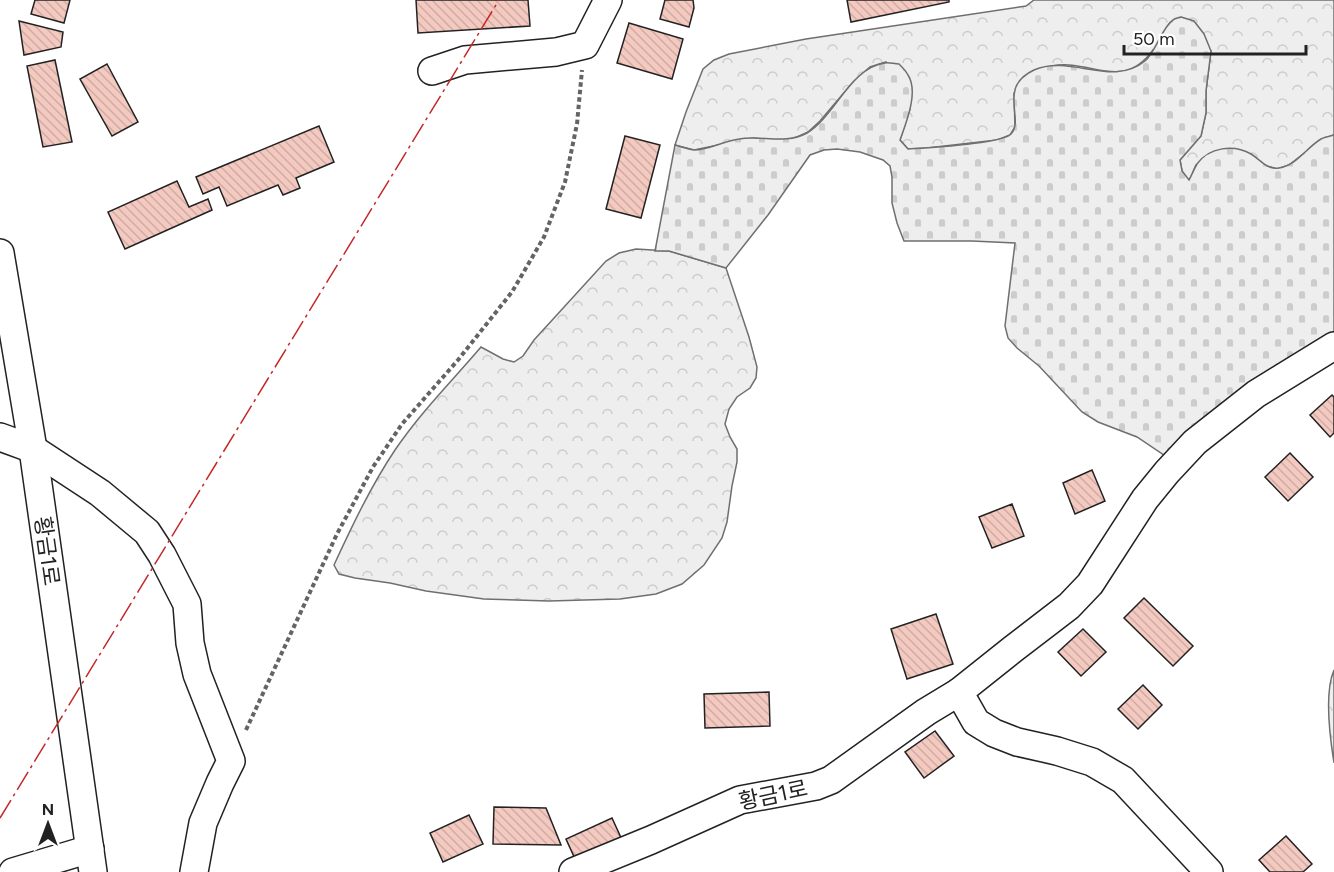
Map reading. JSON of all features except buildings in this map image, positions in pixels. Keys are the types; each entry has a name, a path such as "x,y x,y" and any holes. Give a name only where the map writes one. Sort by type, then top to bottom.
{"street":[{"path":"432,71 465,60 556,52 585,45 608,0"},
{"name":"황금1로","path":"0,253 33,449 91,861 13,872"},
{"name":"황금1로","path":"573,872 740,800 816,786 831,780 926,712 959,692 1069,606 1090,584 1145,499 1195,442 1256,394 1334,346"},
{"path":"0,438 33,449 100,493 147,532 162,555 187,604 190,643 197,674 231,761 203,823 194,872"},
{"path":"959,692 976,722 994,733 1017,742 1092,762 1123,780 1209,872"}],"path":[{"path":"231,761 337,534 373,467 402,424 458,360 512,292 544,237 565,182 577,124 585,45"}],"green space":[{"path":"1034,0 1334,0 1334,135 1321,140 1289,165 1277,169 1264,165 1251,154 1196,165 1189,181 1182,171 1180,160 1201,136 1206,113 1211,51 1153,50 1141,63 1129,70 1117,72 1066,65 1048,67 1014,93 1015,127 1010,135 997,140 908,149 900,140 910,109 886,62 870,67 853,82 820,121 808,132 793,139 753,138 694,150 675,145 703,69 714,60 729,54 806,39 1026,6"},
{"path":"1181,17 1194,21 1204,34 1211,51 1206,113 1201,136 1180,160 1182,171 1189,180 1202,158 1215,151 1237,149 1251,154 1268,166 1279,168 1296,160 1321,139 1334,135 1334,331 1323,343 1167,457 1137,437 1098,422 1082,412 1039,366 1008,338 1005,326 1015,243 904,241 892,203 890,166 883,160 860,152 837,149 824,150 810,155 768,215 726,268 669,251 655,251 675,145 694,150 739,139 799,137 817,125 862,73 873,66 887,63 899,64 911,82 912,99 900,140 908,149 993,140 1011,134 1014,128 1014,94 1023,77 1034,70 1048,66 1119,72 1132,68 1149,57 1169,23"},
{"path":"636,249 669,251 726,268 757,367 756,378 750,388 737,397 729,409 725,424 737,449 737,462 727,522 722,538 704,565 682,584 656,594 620,599 549,601 484,599 426,591 339,574 334,565 362,506 386,464 436,397 481,347 503,359 514,362 523,356 534,340 606,261 619,253"},
{"path":"1334,670 1334,763 1329,691"}],"power":[{"path":"0,818 499,0"}]}
